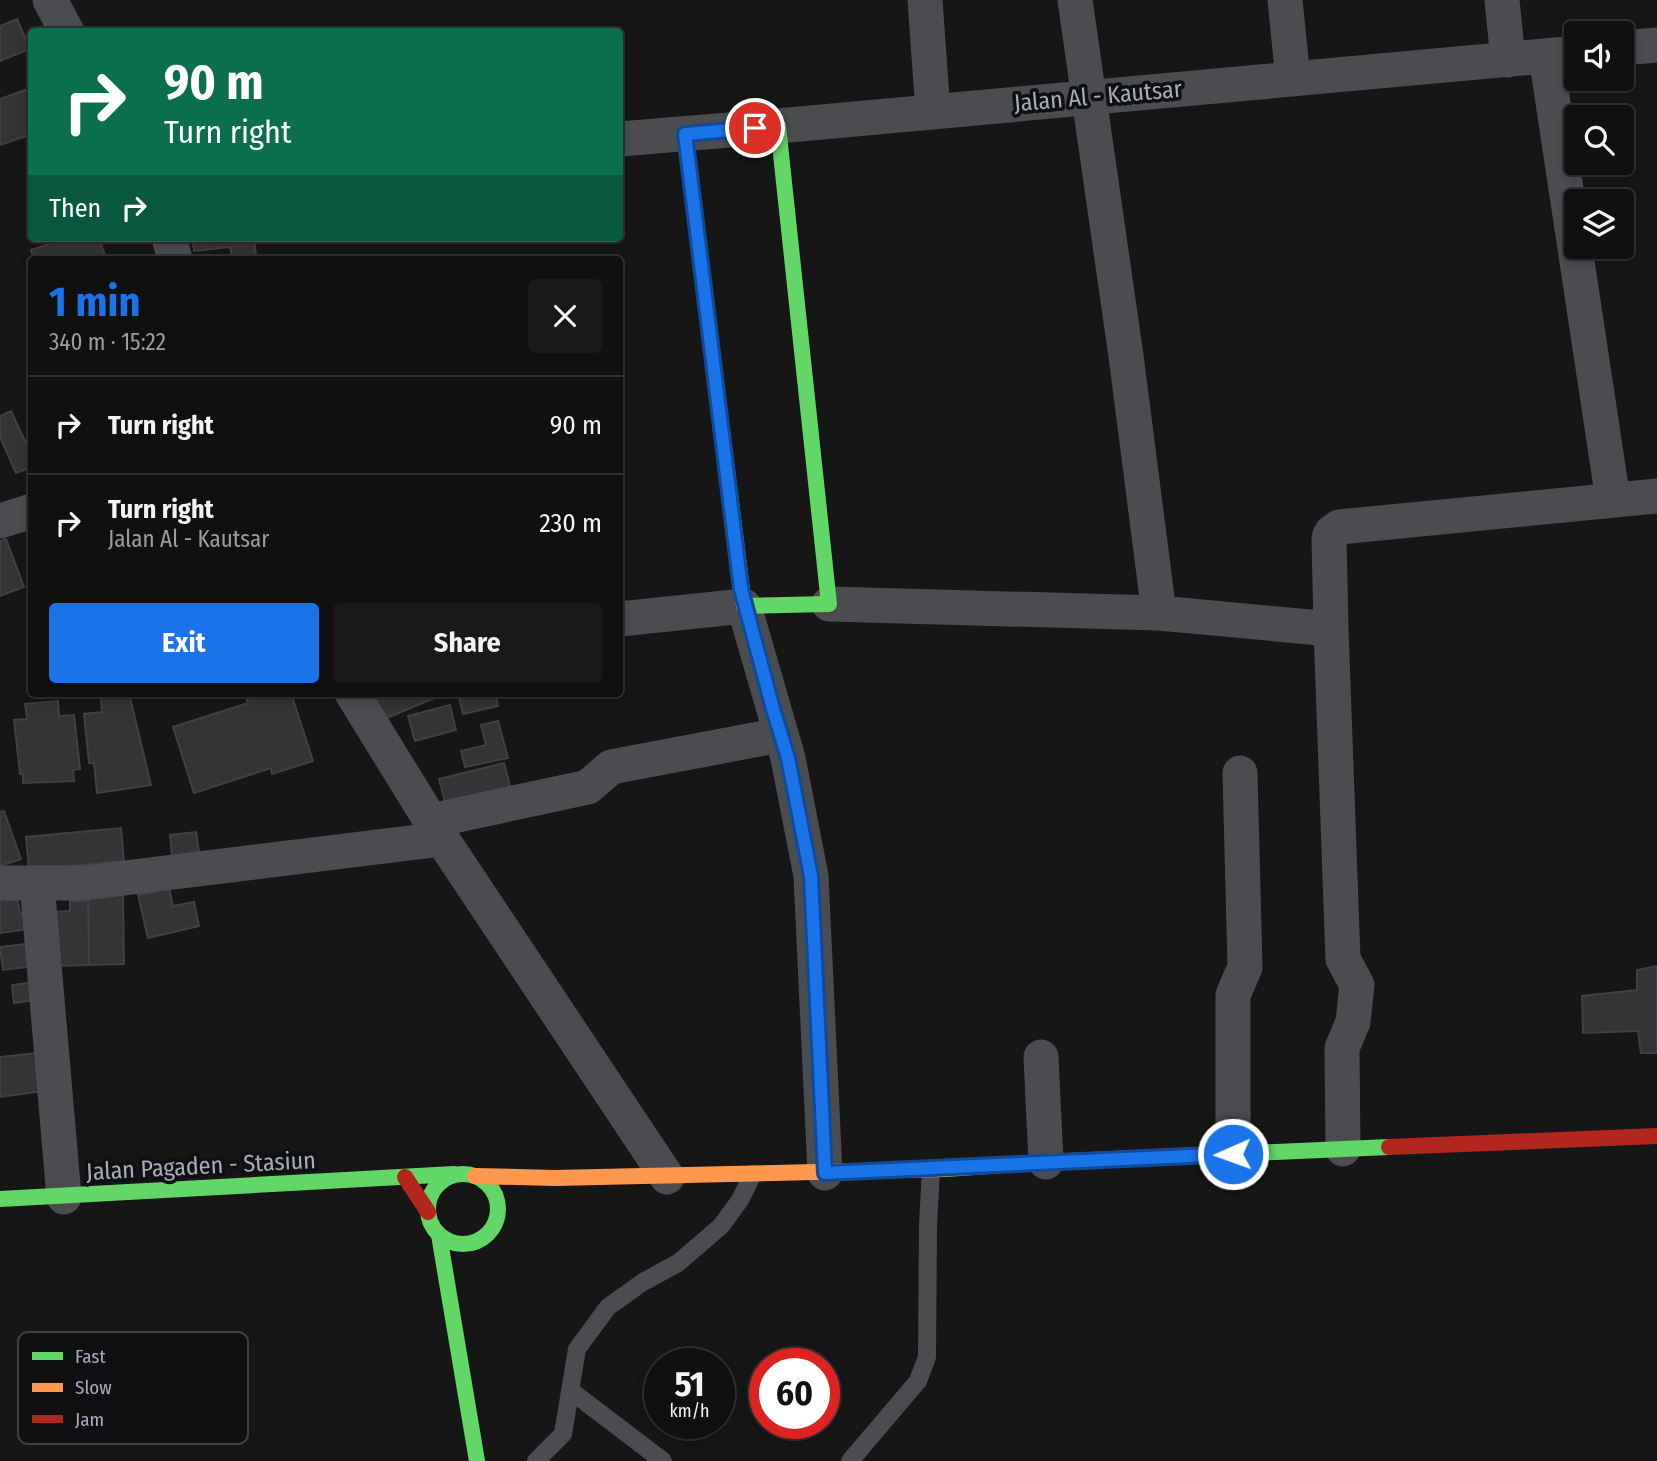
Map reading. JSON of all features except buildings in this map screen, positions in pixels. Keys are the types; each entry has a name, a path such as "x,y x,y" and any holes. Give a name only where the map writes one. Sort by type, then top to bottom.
{"main road":[{"path":"685,134 744,606 829,604 778,126"},
{"path":"477,1461 439,1235 429,1220 428,1212 429,1199 434,1188 454,1174 555,1178 931,1170 1046,1162 1657,1136"},
{"name":"Jalan Pagaden - Stasiun","path":"0,1199 454,1174"},
{"path":"475,1176 485,1181 497,1197 504,1214 486,1237 478,1261"},
{"path":"405,1177 428,1212"},
{"path":"532,1194 555,1178"},
{"path":"439,1235 454,1244 471,1244 486,1237"},
{"path":"454,1334 466,1297"}],"street":[{"path":"50,0 65,28"},
{"path":"925,0 933,112"},
{"path":"1075,0 1126,356 1159,613"},
{"path":"1285,0 1293,79"},
{"path":"1502,0 1508,60"},
{"path":"1634,47 1657,45"},
{"path":"1561,55 1613,500"},
{"name":"Jalan Al - Kautsar","path":"623,139 1561,55"},
{"path":"1343,1149 1342,1048 1353,1022 1357,985 1343,959 1331,629 1331,533 1339,527 1657,496"},
{"path":"0,521 28,512"},
{"path":"829,604 1159,613 1331,629"},
{"path":"623,619 744,606 788,758 811,876 825,1173"},
{"path":"354,697 436,830 667,1177"},
{"path":"0,883 84,883 436,830 588,787 611,767 780,735"},
{"path":"1233,1154 1233,995 1245,967 1240,773"},
{"path":"37,883 64,1197"},
{"path":"1041,1057 1046,1162"}],"lane":[{"path":"850,1461 918,1381 927,1357 931,1170"},
{"path":"548,1458 563,1434 577,1349 608,1307 643,1282 678,1263 721,1226 740,1200 753,1173"},
{"path":"571,1391 663,1461"}],"traffic: fast":[{"path":"685,134 744,606 829,604 778,126"},
{"path":"946,1169 1389,1147"},
{"path":"0,1199 454,1174"},
{"path":"470,1174 483,1180 492,1189 496,1195 498,1209 496,1223 488,1234 477,1242 456,1244 438,1234 430,1223 428,1202 438,1184 449,1176 470,1174"},
{"path":"439,1235 477,1461"}],"traffic: slow":[{"path":"475,1176 555,1178 946,1169"}],"traffic: jam":[{"path":"1389,1147 1657,1136"},
{"path":"405,1177 428,1212"}],"route":[{"path":"755,128 685,134 741,589 788,758 811,876 825,1173 1233,1154"}]}
